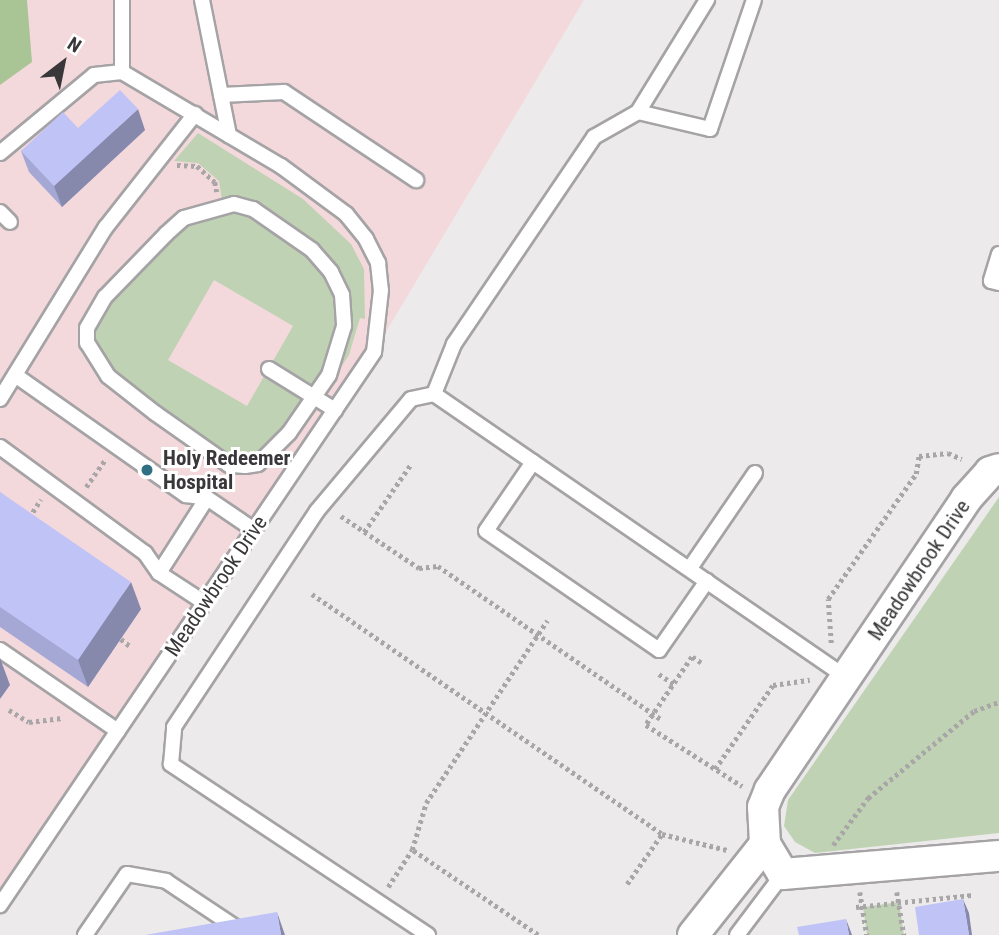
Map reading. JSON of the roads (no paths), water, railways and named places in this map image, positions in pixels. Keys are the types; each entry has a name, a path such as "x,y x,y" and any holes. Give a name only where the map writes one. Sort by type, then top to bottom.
{"street":[{"name":"Meadowbrook Drive","path":"783,874 760,850 763,807 770,790 966,499 990,472 999,469"},
{"path":"693,935 760,850"},
{"path":"783,874 856,871 999,856"}],"lane":[{"path":"1,151 94,75 122,72 122,0"},
{"path":"202,0 229,135"},
{"path":"434,394 454,344 594,136 638,112 708,0"},
{"path":"638,112 710,129 754,0"},
{"name":"Meadowbrook Drive","path":"0,905 374,352 381,326 378,263 366,239 346,214 229,135 122,72"},
{"path":"221,95 284,92 416,180"},
{"path":"0,399 106,226 195,114"},
{"path":"234,204 253,209 312,250 331,272 342,295 344,326 330,375 314,397 273,452 258,464 229,465 108,376 87,343 87,328 105,297 184,218 219,206 234,204"},
{"path":"999,254 991,281 999,283"},
{"path":"269,369 335,410"},
{"path":"15,375 186,495 207,498 254,530"},
{"path":"428,935 171,764 174,727 317,511 411,399 434,394 847,678"},
{"path":"0,447 145,553 159,573 205,603"},
{"path":"533,462 486,531 659,650 707,581"},
{"path":"690,568 755,473"},
{"path":"159,573 207,498"},
{"path":"0,650 118,731"},
{"path":"85,935 127,874 166,881 241,931 253,931"},
{"path":"737,935 783,874"}],"place":[{"name":"Holy Redeemer Hospital","path":"147,470"}]}
